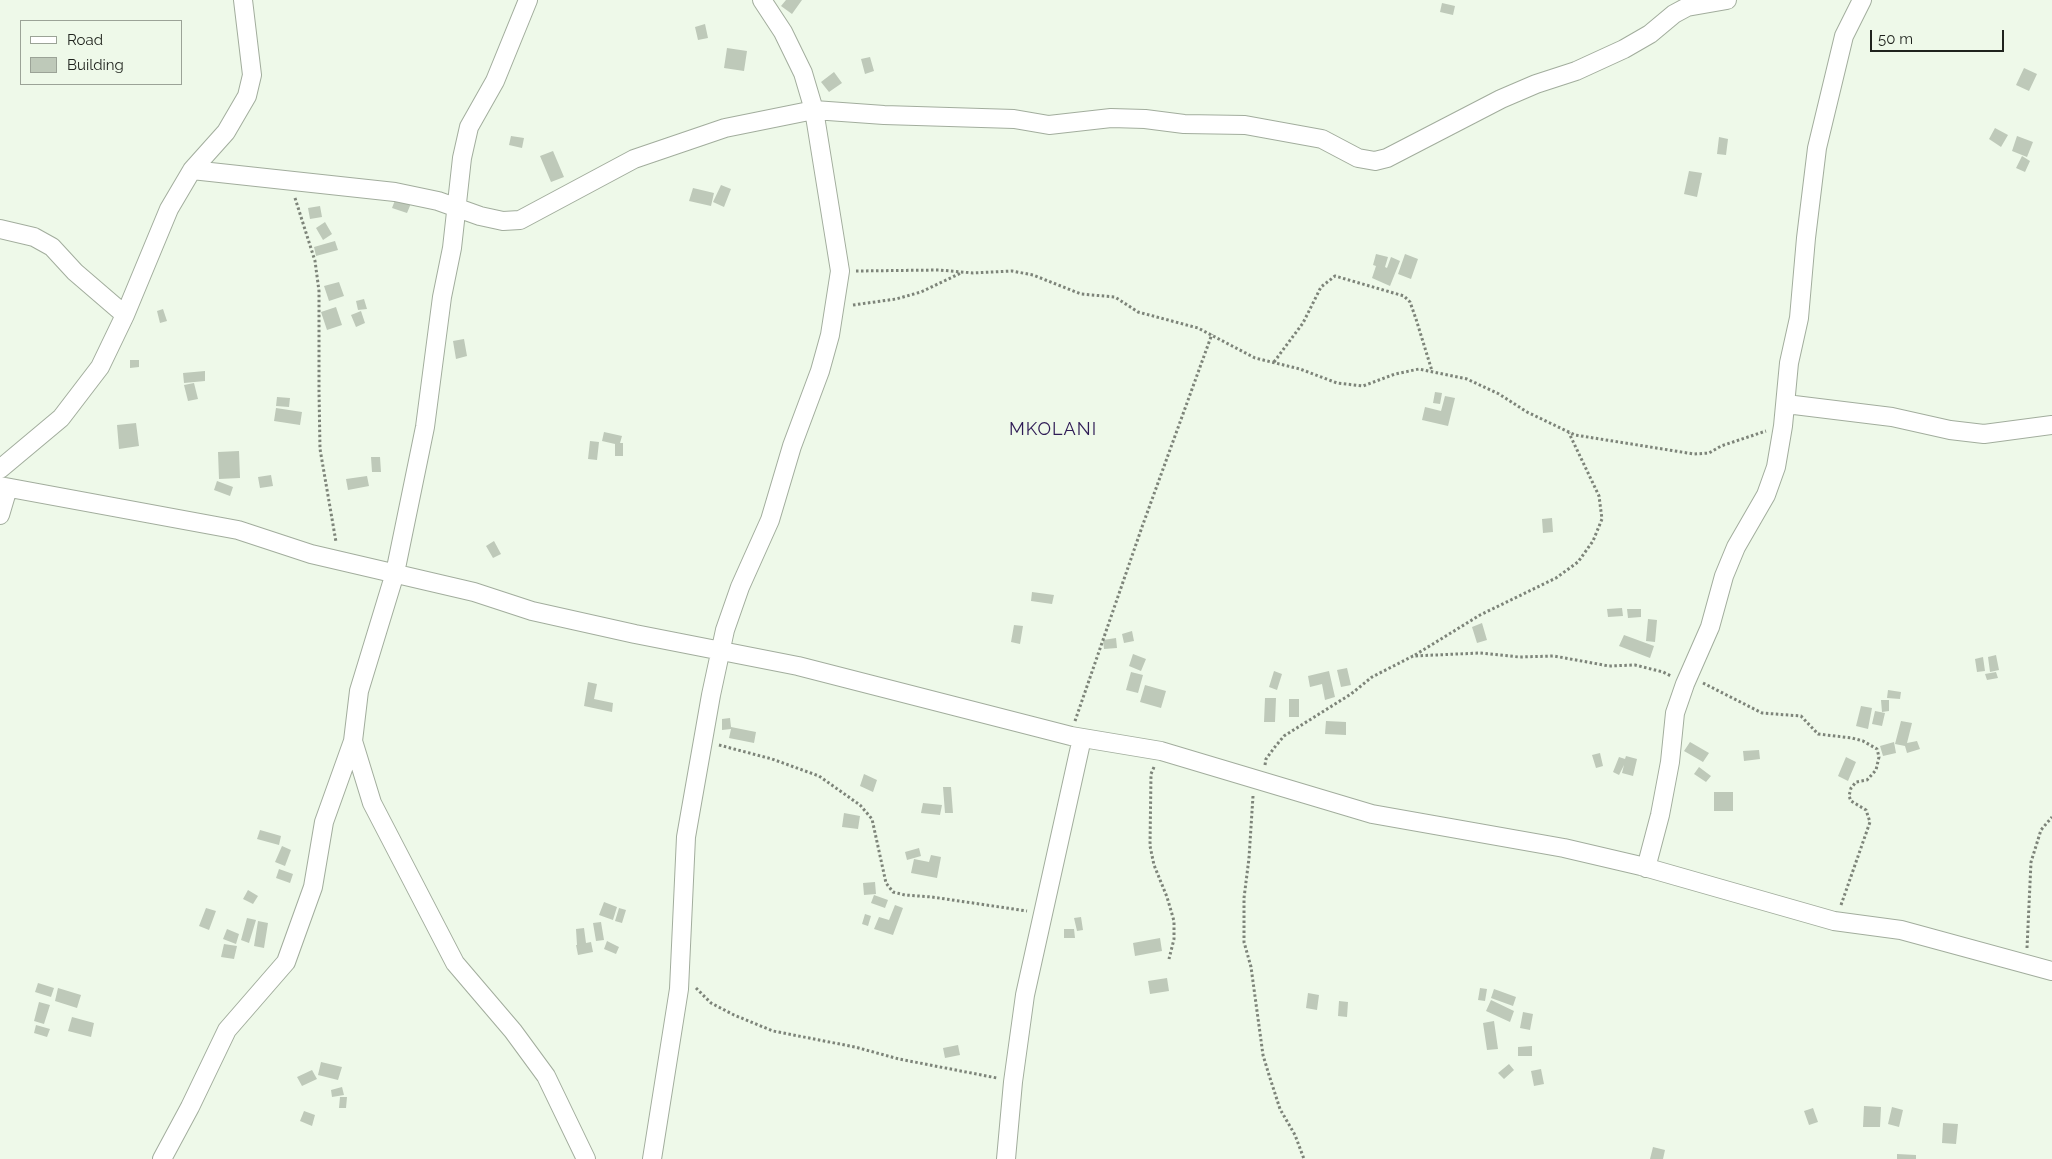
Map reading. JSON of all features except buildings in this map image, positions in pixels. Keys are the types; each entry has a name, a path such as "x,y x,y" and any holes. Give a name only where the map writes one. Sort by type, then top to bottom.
{"street":[{"path":"0,469 61,418 100,367 125,315 169,209 192,170 226,132 247,96 252,74 243,0"},
{"path":"162,1159 190,1107 227,1030 286,962 313,887 324,822 353,741 359,691 395,573 426,426 442,296 457,206 462,158 469,127 495,81 528,0"},
{"path":"652,1159 679,990 686,837 724,630 740,587 770,520 792,446 820,371 830,335 840,271 814,110 803,73 783,32 762,0"},
{"path":"192,170 396,192 457,206 480,216 503,221 520,220 634,159 725,128 814,110 884,115 1014,119 1049,125 1111,118 1145,119 1184,124 1245,125 1322,138 1358,158 1375,161 1387,158 1501,99 1536,84 1576,71 1624,49 1650,34 1674,14 1687,7 1727,0"},
{"path":"1646,868 1662,806 1670,762 1675,713 1710,627 1724,576 1736,547 1772,481 1784,426 1789,363 1799,318 1817,148 1844,36 1862,0"},
{"path":"0,228 34,236 52,246 75,272 125,315"},
{"path":"1786,404 1892,416 1950,430 1984,434 2052,425"},
{"path":"0,515 4,487 238,530 340,562 474,592 532,611 635,634 798,666 1076,737 1161,751 1372,814 1564,848 1646,868 1834,921 1901,930 2052,971"},
{"path":"1006,1159 1013,1082 1026,995 1076,737"},
{"path":"353,741 372,803 455,963 513,1031 546,1076 586,1159"}],"path":[{"path":"289,181 315,261 318,284 320,449 340,562"},
{"path":"840,271 939,270 961,273 1012,271 1034,276 1081,294 1115,297 1138,312 1176,321 1212,334 1255,358 1350,385 1363,386 1395,374 1419,369 1432,370 1467,379 1500,394 1527,412 1568,432 1599,439 1694,454 1709,453 1721,446 1784,426"},
{"path":"835,308 896,299 930,289 961,273"},
{"path":"1274,362 1302,323 1321,287 1335,276 1404,296 1410,302 1432,370"},
{"path":"1076,737 1079,707 1212,334"},
{"path":"1304,1159 1295,1135 1280,1108 1263,1055 1251,967 1242,931 1249,858 1251,806 1266,759 1284,736 1351,694 1372,677 1413,656 1480,615 1556,578 1578,562 1593,541 1602,519 1599,496 1585,463 1568,432"},
{"path":"1413,656 1480,653 1519,657 1554,656 1609,666 1635,665 1687,680 1762,713 1800,716 1818,734 1858,739 1877,749 1879,757 1876,770 1868,780 1856,782 1851,788 1849,796 1851,801 1866,810 1870,822 1834,921"},
{"path":"704,742 772,759 819,776 854,800 872,820 886,883 893,892 1042,913"},
{"path":"1161,751 1151,774 1150,846 1154,866 1167,897 1174,921 1174,939 1169,959"},
{"path":"2025,963 2031,862 2041,830 2052,817"},
{"path":"680,971 711,1003 734,1015 773,1030 855,1047 899,1059 1013,1082"}],"district":[{"name":"MKOLANI","path":"1053,430"}]}
